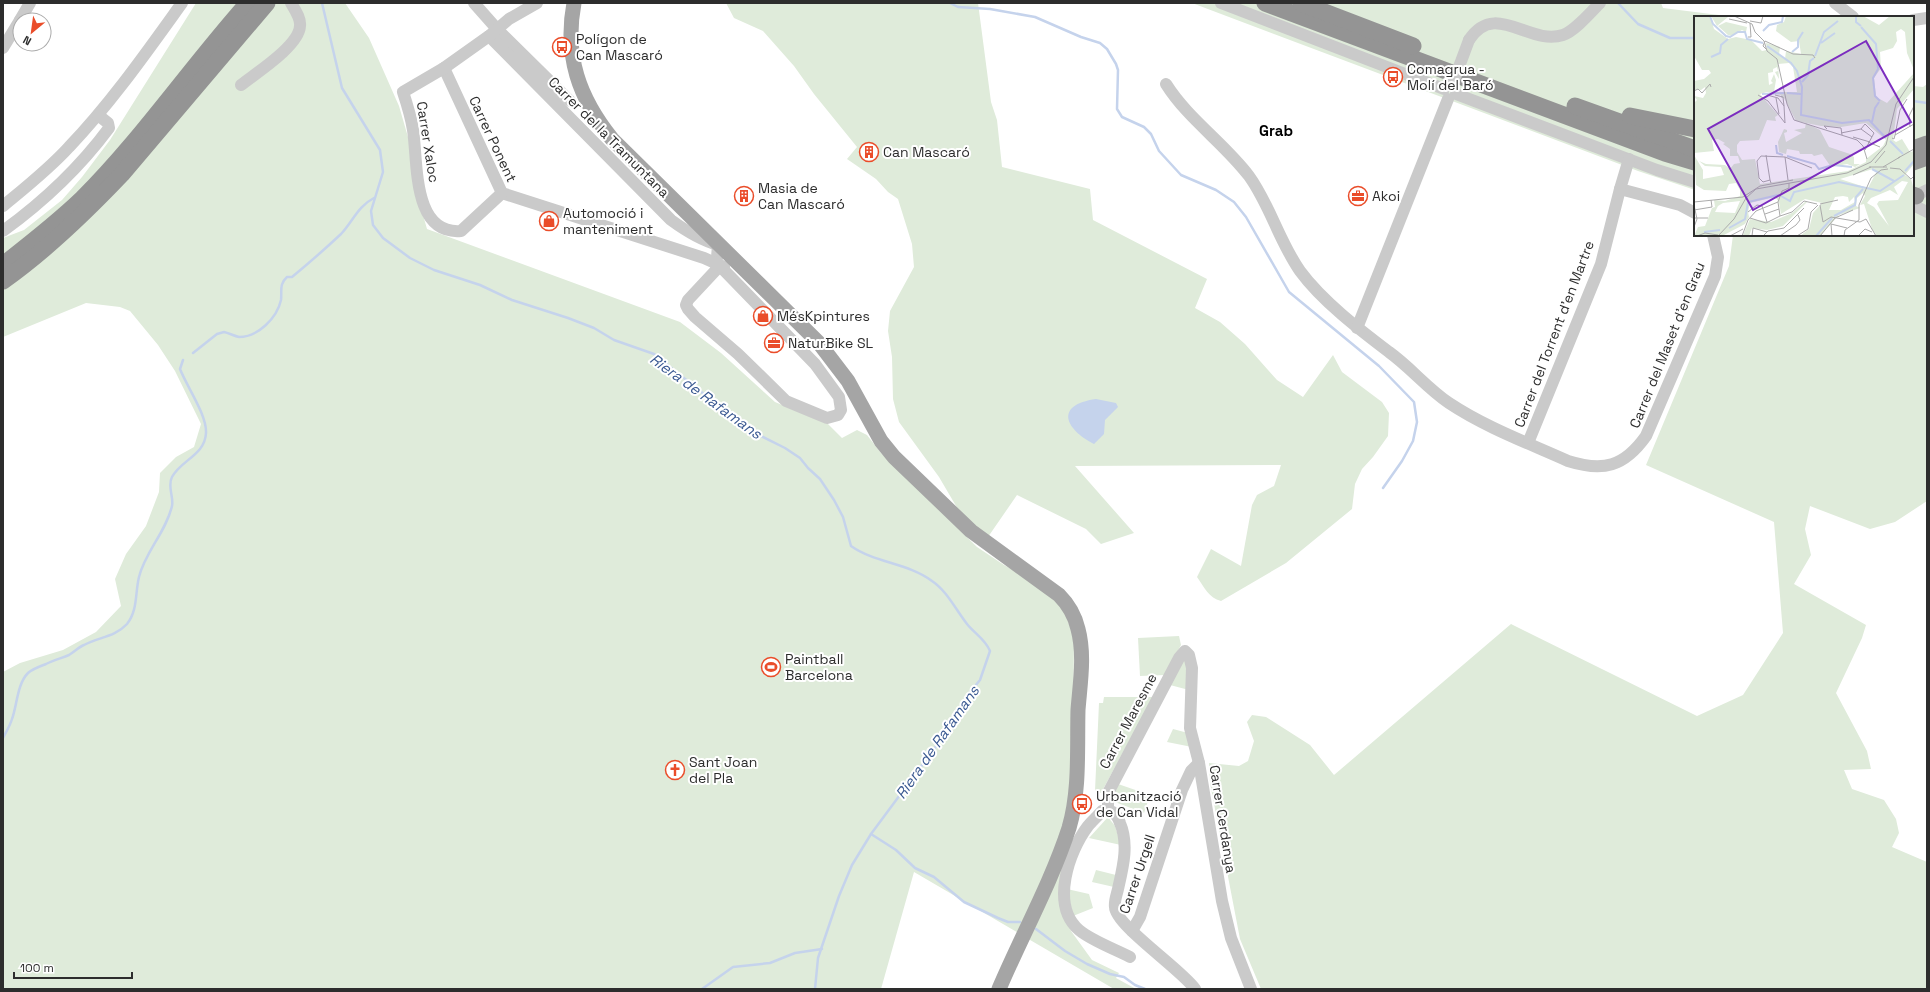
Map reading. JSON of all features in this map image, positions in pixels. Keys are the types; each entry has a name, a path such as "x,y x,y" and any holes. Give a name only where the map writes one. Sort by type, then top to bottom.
{"highway":[{"path":"3,265 49,229 82,199 117,162 248,3"},
{"path":"3,281 46,248 103,195 267,3"},
{"path":"1265,3 1665,153 1694,162"},
{"path":"1301,3 1561,101 1694,149"},
{"path":"1561,101 1593,106 1633,118 1694,129"},
{"path":"1914,149 1927,144"},
{"path":"1914,162 1927,157"}],"main road":[{"path":"571,5 570,34 574,64 584,98 598,123 612,139 718,245 809,332 831,357 848,381 881,441 894,457 971,531 997,551 1045,583 1059,595 1070,608 1078,629 1081,663 1075,791 1068,830 999,989"}],"street":[{"path":"25,12 30,3"},
{"path":"3,206 39,176 69,148 132,73 182,3"},
{"path":"241,85 284,50 299,34 300,20 291,3"},
{"path":"474,3 493,32 570,101"},
{"name":"Carrer Xaloc","path":"502,193 461,231 445,231 437,226 427,214 418,183 412,124 403,92 444,68 509,19 537,3"},
{"path":"1221,3 1629,159 1694,182"},
{"path":"1357,328 1451,90 1469,40 1479,26 1496,18 1508,19 1532,31 1554,36 1564,35 1582,21 1600,3"},
{"path":"1835,3 1852,16"},
{"path":"1914,20 1927,18"},
{"name":"Carrer del la Tramuntana","path":"493,32 671,220 689,233 704,241 718,245"},
{"path":"3,48 12,33"},
{"name":"Carrer Ponent","path":"444,68 502,193 718,264 756,282"},
{"name":"Carrer del Maset d'en Grau","path":"1166,84 1180,104 1229,152 1254,183 1300,270 1357,328 1397,358 1426,386 1449,403 1484,423 1568,461 1594,467 1616,463 1624,459 1638,448 1652,424 1715,276 1718,257 1713,236"},
{"path":"3,231 21,218 58,185 94,148 109,128 108,123 98,115"},
{"path":"1629,159 1620,189 1680,204 1694,212"},
{"name":"Carrer del Torrent d'en Martre","path":"1528,444 1601,264 1620,189"},
{"path":"1919,198 1927,212"},
{"path":"669,247 679,239 680,236 679,230 671,220"},
{"path":"718,245 718,264"},
{"name":"Carrer Ponent","path":"718,264 815,364 839,397 841,410 838,415 827,418 786,401 738,354 695,317 688,309 686,305 688,300 716,270 718,264"},
{"name":"Carrer Cerdanya","path":"1185,651 1189,655 1192,668 1190,723 1199,763 1222,901 1231,938 1251,989"},
{"name":"Carrer Maresme","path":"1103,813 1108,793 1133,743 1179,658 1185,651"},
{"name":"Carrer Urgell","path":"1132,930 1140,917 1182,790 1191,771 1199,763"},
{"path":"1130,957 1080,930 1068,914 1064,898 1065,882 1069,865 1090,824 1103,813 1118,816 1125,843 1123,866 1114,908 1120,920 1180,973 1195,989"},
{"path":"1068,830 1090,824"},
{"path":"1068,830 1082,838"}],"green space":[{"path":"196,3 345,3 369,38 399,106 410,144 415,187 427,229 680,322 721,353 775,402 828,424 842,438 857,430 867,435 881,453 977,547 1029,579 1052,596 1065,613 1074,638 1073,759 1062,907 1071,931 1092,960 1119,973 1116,978 1136,989 1114,989 914,872 881,989 3,989 3,672 20,663 63,650 96,632 121,606 115,579 126,554 146,526 159,492 160,473 176,457 194,447 201,424 175,371 158,345 130,311 120,307 86,303 3,337 3,238 24,230 62,200 82,177 110,140"},
{"path":"726,3 978,3 991,102 997,120 1002,167 1090,189 1093,220 1207,279 1195,308 1220,322 1245,344 1277,380 1303,397 1333,355 1342,372 1382,402 1389,413 1388,436 1373,457 1362,469 1355,484 1352,509 1286,563 1221,601 1210,595 1197,577 1211,549 1241,566 1252,505 1257,495 1274,486 1281,465 1075,466 1134,533 1101,544 1086,529 1017,495 988,537 959,511 939,477 899,422 893,399 892,357 888,331 890,311 914,267 912,244 898,199 888,192 876,179 847,159 857,147 814,94 794,66 763,31 734,18"},
{"path":"1192,3 1661,3 1663,8 1727,16 1694,16 1694,190 1638,171"},
{"path":"1927,84 1927,501 1895,522 1870,529 1810,506 1805,529 1811,555 1794,584 1866,625 1862,638 1836,693 1867,751 1871,769 1844,770 1852,789 1884,800 1896,819 1899,833 1892,847 1927,862 1927,989 1261,989 1240,939 1210,783 1209,763 1239,766 1248,761 1254,741 1247,722 1252,715 1266,717 1310,745 1334,775 1511,624 1697,716 1743,695 1783,633 1774,522 1646,465 1729,266 1733,236 1914,236 1914,86 1923,87"},
{"path":"1179,636 1181,645 1165,675 1140,676 1138,638"},
{"path":"1183,660 1187,662 1189,690 1170,685"},
{"path":"1104,697 1153,697 1101,793 1095,791 1099,703 1103,703"},
{"path":"1173,729 1188,733 1192,747 1167,742"},
{"path":"1118,784 1150,795 1144,813 1115,802 1114,796"},
{"path":"1108,817 1115,826 1121,845 1089,838"},
{"path":"1096,870 1116,875 1114,887 1092,882"},
{"path":"1067,889 1089,894 1093,908 1073,916"}],"water":[{"path":"1096,399 1116,403 1118,407 1105,420 1104,434 1094,444 1076,431 1068,418 1069,412 1074,406"}],"waterway":[{"name":"Riera de Rafamans","path":"322,3 342,88 380,150 383,172 371,211 373,225 383,238 410,258 434,270 480,285 512,300 568,318 594,328 614,340 654,354 710,399 728,410 747,429 785,448 800,458 820,479 834,500 843,517 851,546 870,556 913,570 932,581 942,590 967,624 988,647 990,651 980,680 967,696 954,722 871,834 852,865 839,896 818,958 815,989"},
{"path":"950,3 958,7 990,9 1035,17 1081,37 1100,43 1107,49 1118,70 1117,109 1122,117 1144,127 1151,134 1159,151 1181,175 1216,190 1234,202 1246,217 1289,292 1379,366 1414,402 1417,422 1413,441 1402,461 1383,488"},
{"path":"1618,3 1638,24 1670,38 1694,38"},
{"path":"1914,101 1927,103"},
{"path":"193,353 217,334 224,332 239,337 246,336 253,334 266,325 279,307 281,300 281,288 284,280 287,277 292,277 329,245 341,234 364,205 374,198"},
{"path":"3,738 14,714 19,689 28,673 52,661 69,655 90,642 117,632 131,619 135,607 139,577 142,568 165,525 172,506 170,488 172,477 176,471 202,447 205,441 206,433 203,418 180,369 183,360"},
{"path":"871,834 896,850 915,868 934,877 964,902 1008,922 1020,922"},
{"path":"1036,929 1065,951 1087,964 1110,974 1124,977 1135,985 1145,989"},
{"path":"702,989 733,967 770,963 795,953 822,949"}],"place":[{"name":"Polígon de Can Mascaró","path":"562,47"},
{"name":"Comagrua - Molí del Baró","path":"1393,77"},
{"name":"Can Mascaró","path":"869,152"},
{"name":"Masia de Can Mascaró","path":"744,196"},
{"name":"Akoi","path":"1358,196"},
{"name":"Automoció i manteniment","path":"549,221"},
{"name":"MésKpintures","path":"763,316"},
{"name":"NaturBike SL","path":"774,343"},
{"name":"Paintball Barcelona","path":"771,667"},
{"name":"Sant Joan del Pla","path":"675,770"},
{"name":"Urbanització de Can Vidal","path":"1082,804"}],"district":[{"name":"Grab","path":"1276,130"}]}
